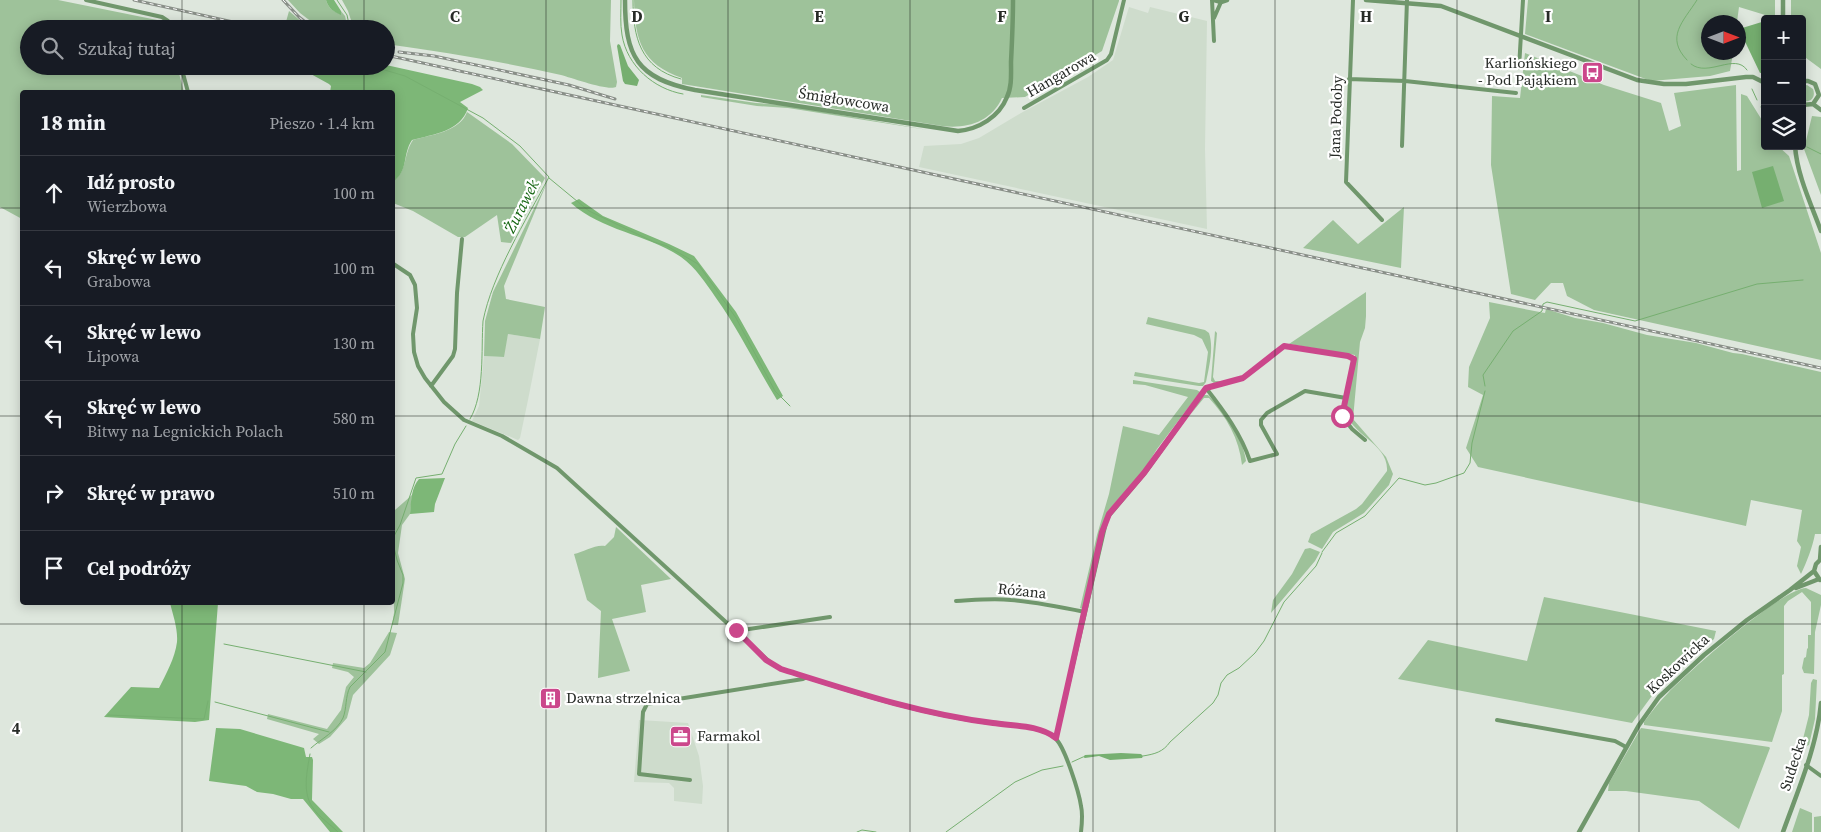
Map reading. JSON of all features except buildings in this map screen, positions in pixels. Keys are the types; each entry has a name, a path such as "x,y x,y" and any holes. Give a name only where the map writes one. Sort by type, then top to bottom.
{"street":[{"path":"86,0 162,17 166,20"},
{"name":"Śmigłowcowa","path":"625,0 626,32 633,53 639,63 650,74 668,84 695,90 958,131 971,129 986,122 1000,109 1008,97 1013,0"},
{"name":"Hangarowa","path":"1024,108 1107,60 1111,54 1124,0"},
{"path":"1214,18 1224,1 1213,0 1214,41"},
{"name":"Jana Podoby","path":"1353,0 1346,182 1382,220"},
{"path":"1366,0 1407,1 1441,6 1636,80 1664,84 1686,84 1753,77 1761,81"},
{"path":"1519,68 1523,0"},
{"path":"1783,0 1783,15"},
{"path":"1402,146 1407,1"},
{"path":"183,75 187,90"},
{"path":"1349,79 1405,81 1516,93"},
{"path":"1806,81 1815,84 1820,90 1819,100 1806,106"},
{"path":"1815,84 1821,82"},
{"path":"1813,104 1821,110"},
{"path":"1797,150 1805,186 1821,231"},
{"path":"431,386 453,356 455,348 462,239"},
{"path":"395,265 410,275 415,285 417,308 413,334 414,352 418,366 444,402 464,420 502,436 557,468 772,664 807,677 906,707 974,721 1032,728 1056,738 1064,753 1080,798 1081,832"},
{"path":"1056,738 1107,518 1144,473 1206,388 1243,378 1284,346 1354,359 1342,416 1352,429 1365,440"},
{"path":"1206,388 1229,418 1245,447 1250,461 1277,454 1261,425 1261,420 1267,413 1305,391 1346,398"},
{"path":"1820,580 1814,571 1816,564 1821,559 1821,547"},
{"name":"Koskowicka","path":"1579,832 1626,747 1649,710 1672,684 1747,620 1814,571"},
{"name":"Koskowicka","path":"1790,590 1820,580"},
{"name":"Różana","path":"956,601 1010,599 1085,612"},
{"path":"736,630 830,617"},
{"path":"690,780 639,774 643,712 647,704 807,677"},
{"name":"Sudecka","path":"1783,832 1816,735 1821,703"},
{"path":"1497,720 1615,741 1626,747"},
{"path":"1806,765 1821,776"}],"shaded area":[{"path":"0,0 58,0 157,20 20,20 20,75 179,75 183,90 20,90 20,218 0,207"},
{"path":"288,0 326,0 328,5 336,12 341,14 341,11 346,20 309,20"},
{"path":"326,0 334,0 341,11 341,15 328,5"},
{"path":"342,0 611,0 610,41 617,82 616,87 598,86 561,75 496,62 395,45 395,20 351,20"},
{"path":"634,0 1119,1 1102,51 1025,97 1002,98 992,113 985,118 969,125 951,127 682,84 682,78 658,66 643,49 636,28"},
{"path":"1528,0 1775,0 1775,15 1765,15 1739,7 1738,15 1701,15 1701,60 1732,60 1730,71 1710,76 1651,81 1525,34"},
{"path":"1791,0 1821,0 1821,69 1806,58 1806,15 1791,15"},
{"path":"1129,7 1148,13 1150,7 1207,21 1205,149 1207,229 919,167 924,146 961,144 979,138 1088,77 1113,60"},
{"path":"289,11 300,20 286,20"},
{"path":"1761,22 1761,73 1746,44 1746,27"},
{"path":"618,44 628,66 639,80 637,86 625,84 623,81"},
{"path":"1525,53 1604,85 1661,103 1669,131 1681,126 1674,93 1736,85 1737,171 1741,170 1741,94 1747,96 1761,119 1761,150 1782,150 1789,156 1821,253 1821,360 1594,310 1567,296 1563,283 1551,283 1535,300 1511,294 1491,165 1492,96 1520,98"},
{"path":"395,67 472,84 483,90 460,102 468,108 464,116 453,127 437,134 412,140 401,172 395,180 395,90 330,90 331,86 313,75 395,75"},
{"path":"1806,85 1813,89 1814,92 1813,97 1808,101 1806,101"},
{"path":"701,95 784,105 928,130 788,108 757,106 701,97"},
{"path":"467,112 512,144 545,178 511,243 501,242 497,215 465,237 458,237 413,211 395,204 395,180 401,173 413,140 444,132 463,119"},
{"path":"1812,116 1821,117 1821,195 1804,150 1806,150 1806,141"},
{"path":"1773,166 1784,201 1762,208 1752,172"},
{"path":"548,180 504,286 506,299 545,307 540,339 508,334 504,357 484,356 485,321 493,292"},
{"path":"579,199 603,216 694,256 736,312 783,396 777,400 724,310 691,266 668,249 596,220 571,203"},
{"path":"1404,207 1401,268 1303,248 1333,220 1358,244"},
{"path":"1366,292 1365,328 1360,342 1353,419 1386,457 1393,474 1389,485 1364,513 1333,532 1322,549 1308,542 1311,534 1362,504 1387,471 1386,461 1376,446 1354,426 1348,418 1345,409 1355,365 1355,355 1289,344"},
{"path":"1489,302 1545,313 1546,309 1647,335 1696,343 1821,372 1821,534 1815,534 1801,574 1797,566 1801,547 1797,541 1802,510 1751,500 1746,526 1478,467 1466,448 1483,395 1468,387 1469,367 1490,318"},
{"path":"1148,317 1205,330 1209,333 1211,345 1210,358 1206,382 1203,386 1134,376 1135,372 1199,383 1204,382 1208,352 1202,339 1194,335 1146,324"},
{"path":"1215,331 1217,333 1213,377 1215,381 1222,381 1214,383 1211,381"},
{"path":"508,334 540,339 520,438 518,440 472,421 479,406 484,356 503,357"},
{"path":"1133,380 1200,392 1157,449 1144,470 1108,511 1097,546 1083,609 1080,608 1097,535 1109,494 1123,426 1159,435 1188,397 1145,385 1133,384"},
{"path":"1204,395 1208,395 1220,408 1237,434 1246,461 1242,465 1235,437 1221,413 1209,398 1204,398 1190,415"},
{"path":"445,478 435,504 434,512 410,514 413,491 419,479"},
{"path":"412,495 410,514 402,525 398,553 405,579 398,625 392,625 395,605 395,510"},
{"path":"616,527 671,579 641,585 646,612 612,619 630,671 598,678 601,611 587,600 574,554 594,547 605,546 614,537"},
{"path":"1310,548 1320,552 1315,561 1271,613 1273,600 1292,574 1305,549"},
{"path":"1806,588 1821,595 1821,605 1815,632 1814,674 1804,673 1802,668 1808,648 1808,635 1811,635 1811,602 1802,592 1784,606 1782,711 1772,742 1644,725 1644,722 1666,695 1736,632 1777,602 1794,592"},
{"path":"1544,597 1716,631 1714,639 1686,662 1654,693 1632,723 1398,679 1428,640 1527,661"},
{"path":"170,605 218,605 209,720 195,722 104,717 131,687 159,688 176,648 176,627"},
{"path":"389,632 397,633 390,655 353,695 347,718 330,737 319,744 313,739 319,734 267,719 268,714 327,729 341,710 346,687 354,677 348,672 332,668 333,663 364,668 370,663"},
{"path":"1813,679 1817,680 1815,719 1809,745 1804,747 1802,743 1809,715 1811,683"},
{"path":"639,720 688,723 699,756 703,786 702,804 674,801 674,788 669,783 634,782"},
{"path":"216,728 240,729 304,748 306,757 312,757 313,760 312,800 343,832 330,832 303,799 291,799 257,792 246,786 209,781"},
{"path":"1641,728 1770,748 1739,829 1699,801 1626,791 1608,791 1609,783"},
{"path":"1141,754 1143,756 1142,758 1110,760 1099,756 1083,757 1085,755"},
{"path":"1800,808 1812,813 1812,832 1792,832"},
{"path":"1821,816 1821,832 1814,832 1814,817"}],"waterway":[{"name":"Żurawek","path":"337,0 348,20"},
{"path":"621,0 622,35 630,57 636,66 652,81 662,87 683,94"},
{"path":"633,0 637,38 648,59 667,74 681,79"},
{"path":"1687,60 1677,44 1677,37 1682,23 1697,0"},
{"path":"1691,64 1698,68 1705,68 1736,63 1742,65 1747,70"},
{"name":"Żurawek","path":"395,73 405,76 483,118 520,146 549,177 511,248 487,303 483,321 480,385 475,409 470,419"},
{"path":"1752,89 1757,100"},
{"path":"1807,147 1821,154"},
{"path":"549,178 589,211 654,242 667,246 698,264 736,318 775,391 790,406"},
{"path":"1485,386 1483,375 1513,331 1542,311 1543,304 1547,302 1635,321 1757,284 1803,280"},
{"path":"1322,552 1336,533 1365,516 1399,478 1425,485 1464,473 1470,463 1472,443 1485,391"},
{"name":"Żurawek","path":"395,534 416,478 442,474 455,444 466,426"},
{"name":"Żurawek","path":"311,748 340,723 343,718 350,687 385,652 403,583 403,575 395,552"},
{"path":"1143,756 1165,748 1213,703 1218,695 1221,683 1227,675 1239,668 1255,653 1264,641 1284,602 1316,566 1322,553"},
{"path":"224,644 366,672"},
{"path":"108,715 204,719 208,701"},
{"path":"215,702 329,732"},
{"name":"Żurawek","path":"310,754 306,782 307,796 318,814 338,832"},
{"path":"1072,762 1083,757"},
{"path":"946,832 1015,782 1042,770 1063,766"},
{"path":"857,832 862,830 876,832"}],"railway":[{"path":"134,0 224,20"},
{"path":"283,0 303,20"},
{"path":"399,52 434,56 569,85 615,99"},
{"path":"395,57 1821,368"}],"place":[{"name":"Karliońskiego - Pod Pająkiem","path":"1593,72"},
{"name":"Dawna strzelnica","path":"550,698"},
{"name":"Farmakol","path":"681,736"}],"route":[{"path":"736,630 766,660 781,669 906,707 974,721 1042,730 1056,738 1095,572 1102,532 1107,518 1144,473 1206,388 1243,378 1284,346 1348,356 1354,359 1342,416"}]}
